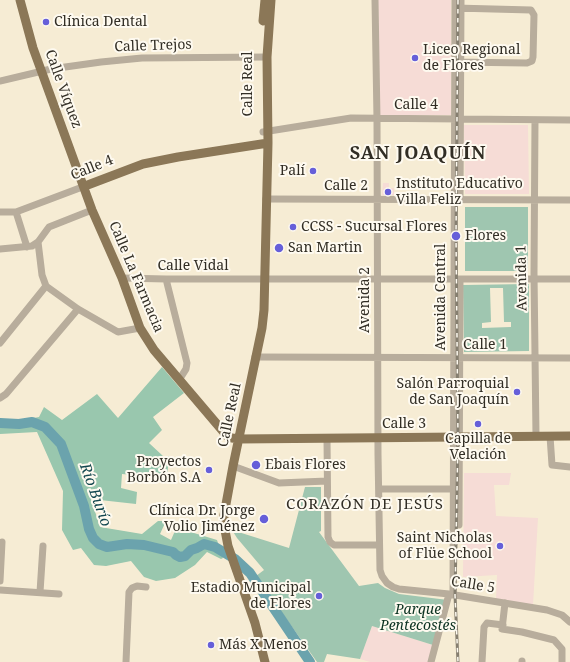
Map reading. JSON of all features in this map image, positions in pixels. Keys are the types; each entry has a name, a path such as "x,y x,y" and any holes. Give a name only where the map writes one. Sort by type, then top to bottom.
{"main road":[{"name":"Calle Víquez","path":"20,0 41,71 85,186"},
{"name":"Calle Real","path":"264,0 265,131 267,167 265,278 262,328 224,515 228,546 255,623 266,662"},
{"name":"Calle Real","path":"264,57 271,0"},
{"name":"Calle 4","path":"85,186 143,164 266,143"},
{"name":"Calle La Farmacia","path":"85,186 92,210 122,278 140,328 154,350 227,436"},
{"path":"227,436 239,439"},
{"path":"227,436 231,443 231,462 233,466"},
{"name":"Calle 3","path":"239,439 378,439 570,436"}],"street":[{"name":"Avenida 2","path":"375,0 379,358 379,545 380,570 382,576"},
{"name":"Avenida Central","path":"431,662 454,595 457,438 457,5 461,0"},
{"path":"457,5 531,10 534,15 532,61 527,63 458,62"},
{"name":"Calle Trejos","path":"0,81 41,71 101,62 142,58 264,57"},
{"name":"Calle 4","path":"265,131 338,119 570,120"},
{"name":"Avenida 1","path":"535,120 534,279 536,436"},
{"name":"Calle 4","path":"0,212 16,212 85,186"},
{"name":"Calle 2","path":"266,199 570,200"},
{"path":"0,249 27,247 38,242 49,228 92,210"},
{"path":"16,212 27,247"},
{"path":"38,242 42,275 46,286 78,309 118,332 140,328"},
{"name":"Calle Vidal","path":"122,278 570,278"},
{"path":"166,279 187,363 186,369 179,380"},
{"path":"0,343 46,286"},
{"path":"0,398 6,394 78,309"},
{"name":"Calle 1","path":"255,357 570,358"},
{"path":"550,436 552,465 570,467"},
{"path":"327,439 328,537 330,542 334,545 379,545"},
{"path":"233,466 279,483 327,481"},
{"path":"379,489 456,489"},
{"path":"0,581 2,542"},
{"path":"40,592 43,546"},
{"name":"Calle 5","path":"382,576 387,583 399,589 454,595 547,610 562,615 570,620"},
{"path":"126,662 129,592 132,588 137,586 146,587"},
{"path":"0,590 59,594"},
{"path":"505,603 502,629 522,632 554,640 562,649 562,662"},
{"path":"482,662 484,627 487,623 502,625"}],"shaded area":[{"name":"Liceo Regional de Flores","path":"378,0 451,0 451,115 380,115"},
{"path":"464,125 528,125 529,194 465,194"},
{"name":"Instituto Educativo Villa Feliz","path":"383,183 389,183 389,188 394,188 394,195 382,195"},
{"name":"Saint Nicholas of Flüe School","path":"464,473 511,473 509,485 494,485 496,516 538,518 533,605 496,599 497,575 463,577"},
{"path":"372,626 433,645 428,662 370,662 360,659"}],"green space":[{"path":"465,207 528,207 528,271 465,271"},
{"path":"529,284 529,351 464,352 463,285","holes":["490,288 503,288 504,322 511,322 511,327 482,328 482,323 491,322"]},
{"path":"162,367 184,393 153,417 162,430 149,443 163,456 169,456 167,478 122,474 121,488 137,492 136,504 91,499 100,527 142,534 158,521 166,521 160,534 171,540 178,524 194,533 217,540 223,558 221,559 207,552 195,565 175,578 156,581 144,577 131,561 106,566 94,565 81,548 73,550 62,530 63,491 37,432 0,434 0,422 7,423 39,417 44,407 62,420 97,394 118,418"},
{"name":"Parque Pentecostés","path":"305,487 321,487 321,531 319,532 359,586 378,583 399,594 448,600 433,645 372,626 360,659 327,654 324,662 317,662 256,576 264,570 232,530 289,548"}],"waterway":[{"name":"Río Burío","path":"0,423 19,424 32,422 45,427 61,444 84,506 89,529 93,538 99,544 107,547 127,544 144,545 173,552 180,557 185,556 191,550 204,544 215,547 235,559 250,573 310,662"}],"railway":[{"path":"458,0 456,236 458,438 455,595 458,662"}],"place":[{"name":"Clínica Dental","path":"46,22"},
{"name":"Liceo Regional de Flores","path":"415,58"},
{"name":"Palí","path":"313,171"},
{"name":"Instituto Educativo Villa Feliz","path":"388,192"},
{"name":"CCSS - Sucursal Flores","path":"293,227"},
{"name":"Flores","path":"456,236"},
{"name":"San Martin","path":"279,248"},
{"name":"Salón Parroquial de San Joaquín","path":"517,392"},
{"name":"Capilla de Velación","path":"478,424"},
{"name":"Ebais Flores","path":"256,465"},
{"name":"Proyectos Borbón S.A","path":"209,470"},
{"name":"Clínica Dr. Jorge Volio Jiménez","path":"264,519"},
{"name":"Saint Nicholas of Flüe School","path":"500,546"},
{"name":"Estadio Municipal de Flores","path":"319,596"},
{"name":"Más X Menos","path":"211,645"}],"district":[{"name":"SAN JOAQUÍN","path":"418,154"},
{"name":"CORAZÓN DE JESÚS","path":"365,505"}]}
